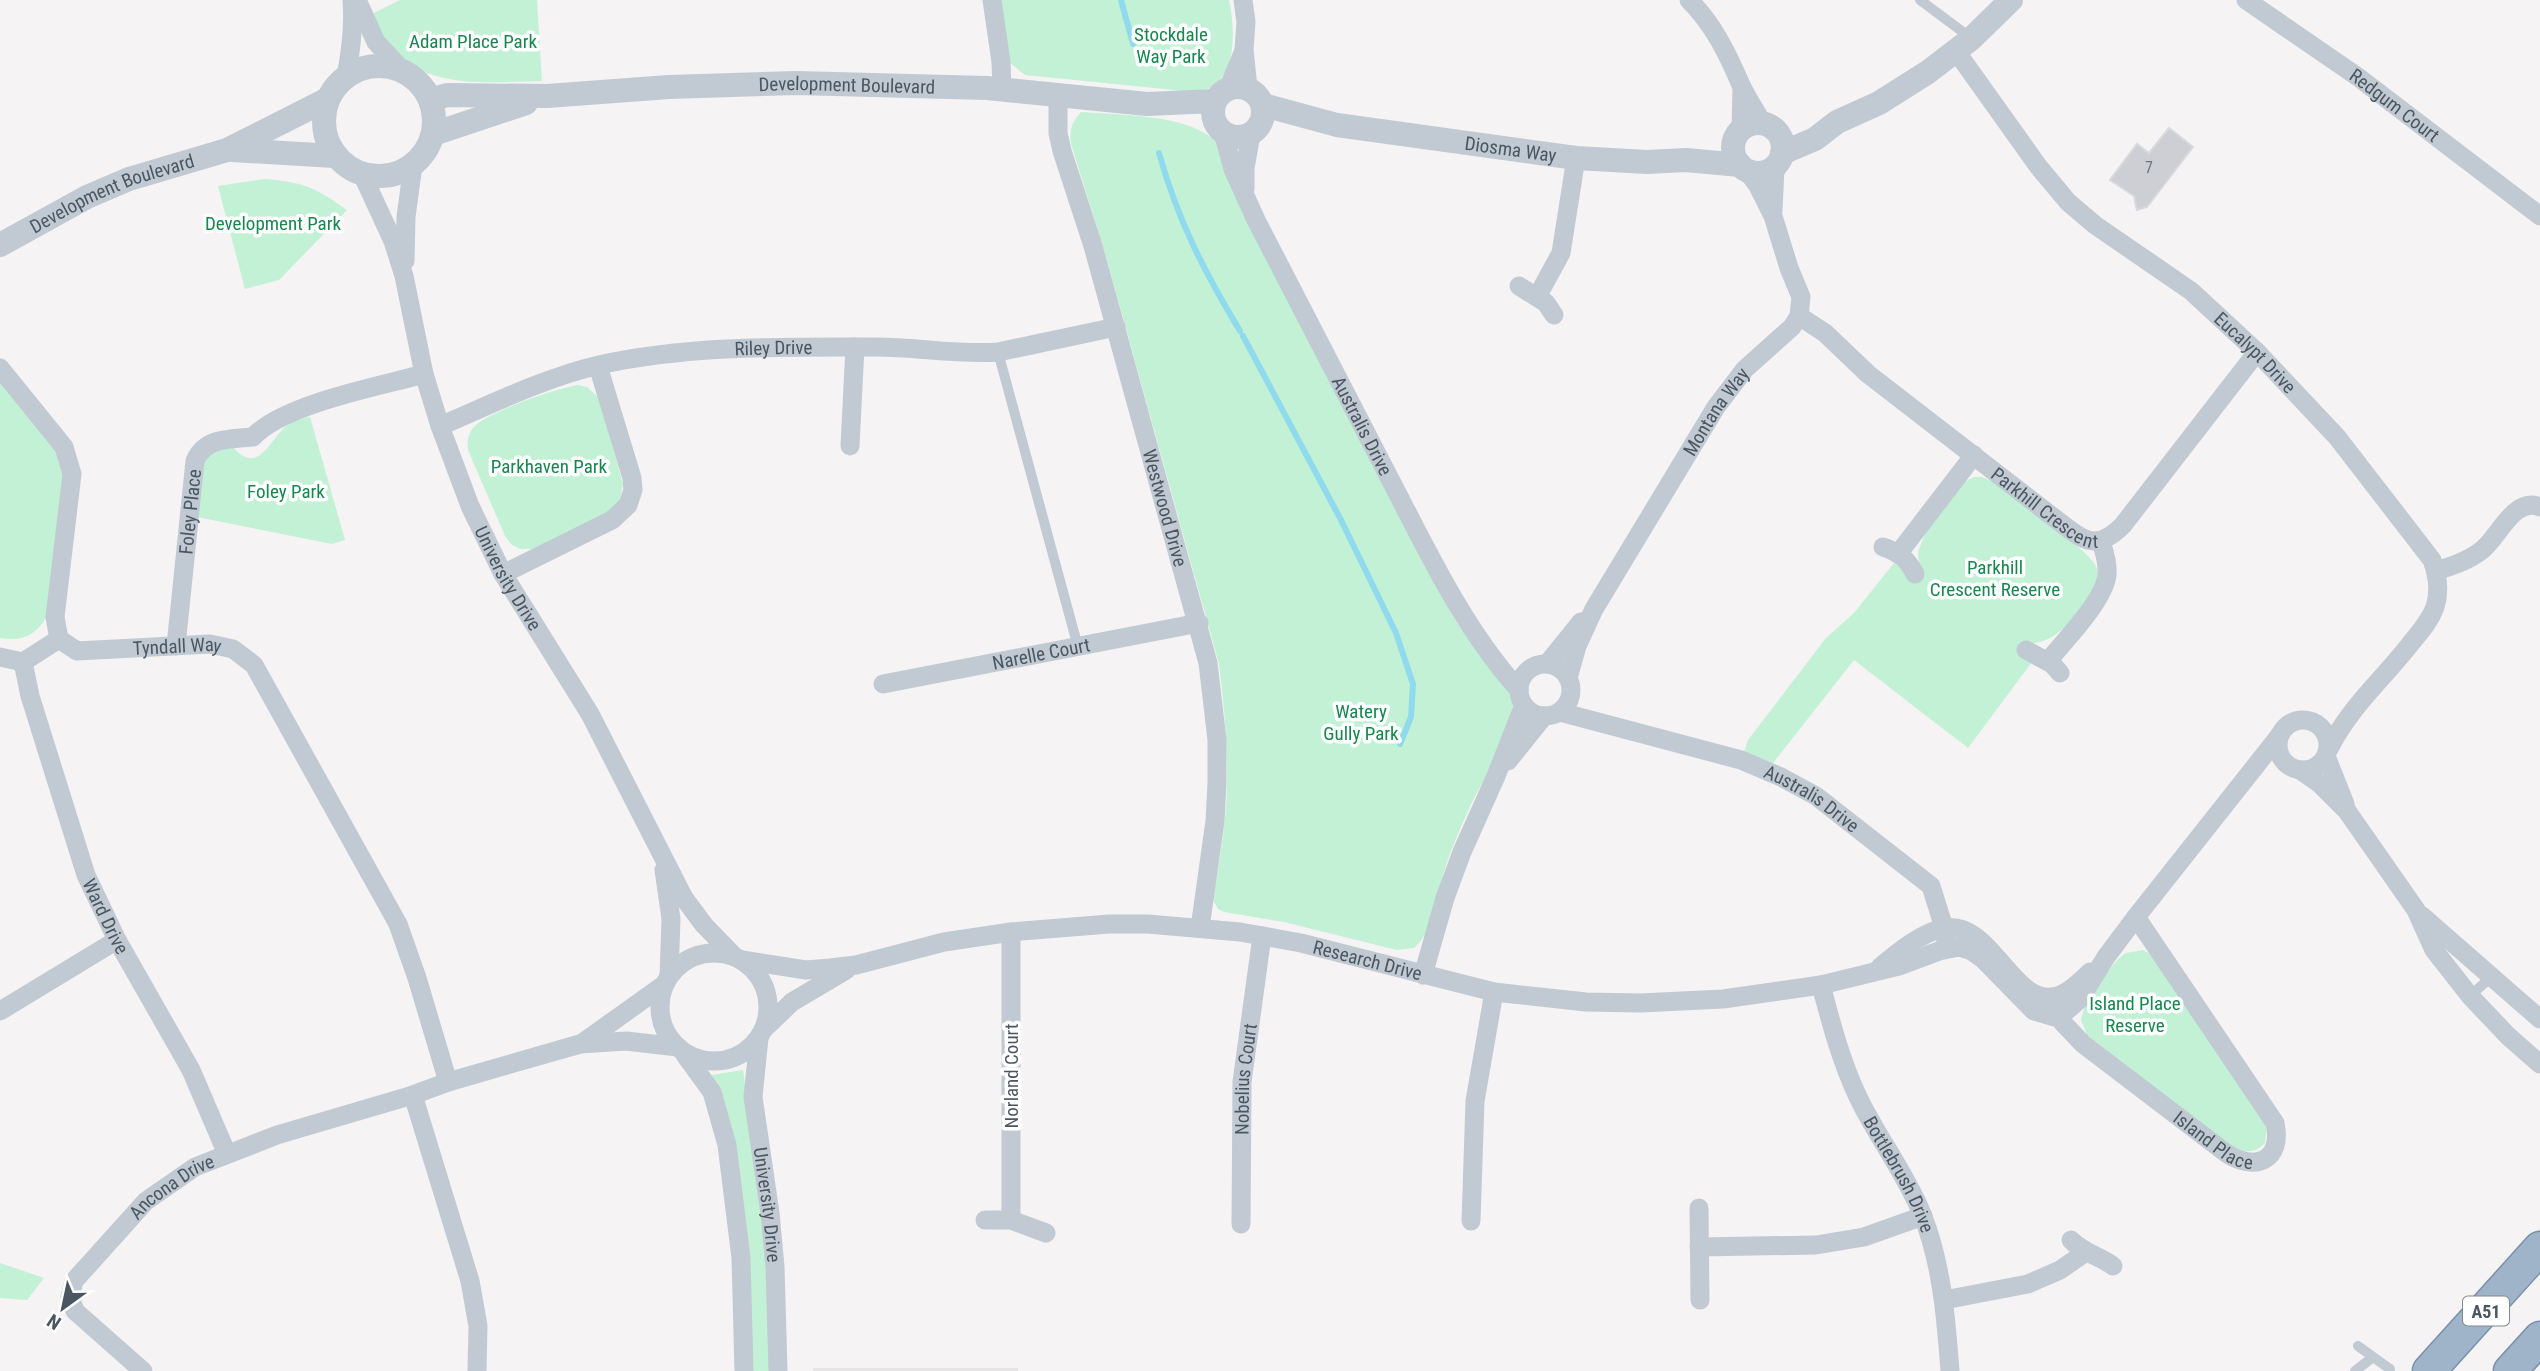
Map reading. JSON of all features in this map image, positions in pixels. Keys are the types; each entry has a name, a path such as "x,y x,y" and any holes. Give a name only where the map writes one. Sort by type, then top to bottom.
{"highway":[{"name":"A51","path":"2429,1371 2540,1248"},
{"path":"2510,1371 2540,1338"}],"street":[{"path":"346,76 351,51 351,0"},
{"path":"357,0 376,42 405,73 420,84 430,100 434,123 433,134 425,151 412,165 393,175 372,176 352,170 335,156 324,127 323,116 335,86 346,76 362,68 380,66 405,73"},
{"path":"992,0 1002,62 995,89"},
{"name":"Australis Drive","path":"1243,0 1246,22 1246,197"},
{"path":"1689,0 1711,25 1723,44 1742,87 1773,216 1801,297 1800,316"},
{"name":"Diosma Way","path":"1244,107 1337,124 1576,158 1614,162 1686,160 1815,139 1837,122 1903,89 1963,45 2011,0"},
{"name":"Redgum Court","path":"2246,0 2358,77 2540,216"},
{"name":"Eucalypt Drive","path":"1963,45 2038,166 2068,202 2095,225 2191,291 2257,352 2337,437 2427,552 2436,571"},
{"name":"Development Boulevard","path":"430,100 447,95 547,96 668,87 796,83 995,89 1147,104 1244,107 1236,137 1147,104"},
{"name":"Westwood Drive","path":"1058,94 1058,133 1062,151 1093,246 1208,663 1217,751 1215,821 1200,928"},
{"name":"Development Boulevard","path":"433,134 547,96"},
{"name":"Development Boulevard","path":"0,245 87,197 129,179 228,150 328,99"},
{"path":"1221,130 1213,114 1244,107"},
{"name":"Australis Drive","path":"1221,130 1233,169 1246,197 1430,556 1461,612 1522,698"},
{"path":"1757,149 1758,186 1773,216"},
{"name":"Development Boulevard","path":"228,150 335,156"},
{"path":"1537,296 1561,254 1576,158"},
{"name":"University Drive","path":"404,276 406,217 412,165"},
{"name":"University Drive","path":"362,174 393,241 404,276 424,373 440,426 470,506 503,574 590,714 644,817 662,859 692,911 739,958"},
{"path":"1519,286 1546,303 1553,315"},
{"name":"Parkhill Crescent","path":"1800,316 1825,332 1868,374 2075,533 2101,542 2123,525 2257,352"},
{"name":"Montana Way","path":"1570,684 1577,646 1594,609 1724,394 1745,369 1800,316"},
{"name":"Riley Drive","path":"440,426 523,390 598,366 643,358 710,350 855,347 998,352 1116,327"},
{"path":"850,446 855,347"},
{"path":"503,574 612,520 628,505 633,489 632,478 598,366"},
{"path":"0,368 64,447 72,474 55,617 59,639 23,662 0,657"},
{"name":"Foley Place","path":"176,646 195,461 199,453 213,441 253,437 261,427 290,411 424,373"},
{"path":"1915,574 1907,561 1891,550 1974,456"},
{"path":"2237,788 2260,771 2284,766 2296,769 2315,768 2328,752 2339,728 2430,618 2438,595 2436,571 2458,564 2482,550 2518,509 2530,504 2540,506"},
{"path":"2026,650 2054,667 2105,584 2107,563 2101,542"},
{"name":"Montana Way","path":"1540,665 1594,609"},
{"name":"Narelle Court","path":"883,684 1199,624"},
{"name":"Tyndall Way","path":"59,639 77,651 210,644 233,649 254,665 398,924 448,1082"},
{"path":"1487,649 1515,662 1559,668 1570,684 1568,702 1552,714 1496,776"},
{"name":"Ward Drive","path":"23,662 30,696 86,875 117,940 191,1070 228,1154"},
{"path":"1423,975 1445,898 1478,813 1496,776 1522,698 1523,676 1540,665"},
{"name":"Australis Drive","path":"1570,684 1614,724"},
{"path":"2310,720 2344,708 2369,693"},
{"path":"1522,698 1533,713 1552,714"},
{"name":"Australis Drive","path":"1552,714 1614,724 1654,738 1759,766 1816,796 1925,879 1935,894 1947,948"},
{"path":"1947,948 1959,947 1977,954 2026,1005 2044,1016 2106,957 2289,724 2302,719 2310,720 2323,728 2329,741 2328,752 2347,811"},
{"path":"2280,735 2278,750 2281,757 2320,784 2347,811 2416,910 2434,950 2470,996 2508,1036 2540,1064"},
{"name":"University Drive","path":"662,859 671,919 667,980"},
{"path":"2416,910 2490,978 2540,1019"},
{"name":"Island Place","path":"2056,1006 2063,1023 2084,1044 2235,1159 2253,1164 2273,1151 2277,1133 2275,1123 2136,917"},
{"name":"Research Drive","path":"739,958 806,970 856,965 944,942 1011,932 1109,924 1200,928 1262,936 1334,951 1494,992 1586,1002 1684,1003 1765,995 1821,985 1899,966 1947,948"},
{"path":"1944,928 1953,927 1970,932 2024,986 2056,1006"},
{"name":"Research Drive","path":"1876,970 1895,954 1932,931 1944,928"},
{"name":"Norland Court","path":"1010,1220 1011,932"},
{"name":"Nobelius Court","path":"1241,1224 1242,1082 1262,936"},
{"path":"0,1010 117,940"},
{"path":"715,952 739,958 761,979 766,991 768,1018 761,1034 740,1055 716,1061 704,1060 680,1049 668,1037 662,1024 660,997 667,980 676,968 694,956 715,952"},
{"name":"Research Drive","path":"761,1034 792,1002 856,965"},
{"name":"Ancona Drive","path":"580,1044 667,980"},
{"name":"Bottlebrush Drive","path":"1821,985 1849,1078 1923,1216 1944,1300 1950,1371"},
{"path":"1471,1221 1475,1101 1494,992"},
{"name":"University Drive","path":"761,1034 753,1097 775,1267 778,1371"},
{"name":"Ancona Drive","path":"144,1371 75,1311 70,1297 74,1281 146,1201 195,1167 277,1135 580,1044 626,1041 680,1049"},
{"name":"University Drive","path":"680,1049 712,1092 727,1145 741,1258 744,1371"},
{"path":"413,1095 470,1281 478,1326 477,1371"},
{"path":"1699,1208 1699,1300"},
{"path":"1699,1247 1828,1244 1864,1237 1923,1216"},
{"path":"985,1220 1010,1220 1046,1233"},
{"path":"1944,1300 2028,1283 2060,1270 2079,1246 2113,1266"}],"lane":[{"path":"1920,0 1963,45"},
{"path":"998,352 1078,647"},
{"path":"2470,996 2490,978"},
{"path":"2358,1346 2390,1369"},
{"path":"2356,1371 2372,1357"}],"shaded area":[{"path":"813,1368 1018,1368 1018,1371 813,1371"}],"green space":[{"name":"Adam Place Park","path":"400,0 537,0 542,81 464,81 427,73 410,64 394,52 370,15"},
{"name":"Stockdale Way Park","path":"1001,0 1229,0 1233,39 1228,66 1213,86 1198,91 1025,75 1009,62"},
{"name":"Watery Gully Park","path":"1081,112 1134,115 1173,121 1206,133 1218,143 1423,562 1457,623 1512,696 1513,710 1506,738 1471,804 1446,866 1430,924 1414,948 1397,950 1284,922 1224,912 1218,909 1213,900 1224,830 1227,787 1219,664 1105,253 1071,144 1072,126"},
{"name":"Development Park","path":"264,179 308,187 347,210 279,280 245,289 218,186"},
{"path":"0,374 60,451 66,474 48,614 34,632 16,639 0,638"},
{"name":"Parkhaven Park","path":"578,385 587,387 599,398 623,484 620,500 608,513 535,549 520,549 511,544 505,536 468,450 470,433 485,419 510,407 540,395"},
{"name":"Foley Park","path":"310,417 345,540 332,544 197,517 202,467 211,452 232,446 242,455 257,457 289,424"},
{"name":"Parkhill Crescent Reserve","path":"1974,477 1982,477 1995,483 2066,536 2090,558 2096,566 2098,576 2095,587 2068,624 2050,638 2028,644 2032,662 1968,748 1854,660 1773,763 1744,752 1748,740 1826,638 1854,613 1894,563 1900,568 1919,563 1918,552 1926,531 1964,482"},
{"name":"Island Place Reserve","path":"2142,950 2149,953 2267,1123 2265,1143 2258,1149 2246,1151 2232,1148 2087,1035 2081,1020 2087,997 2119,958 2126,953"},
{"path":"743,1070 768,1246 773,1371 750,1371 711,1075"},
{"path":"0,1263 44,1278 27,1300 0,1298"}],"building":[{"path":"2169,128 2193,147 2147,207 2137,210 2134,196 2110,180 2137,144 2149,153"}],"waterway":[{"path":"1121,0 1133,44"},
{"path":"1159,153 1166,178 1193,245 1240,331"},
{"path":"1243,336 1341,520 1396,633 1413,684 1411,717 1400,744"}]}
